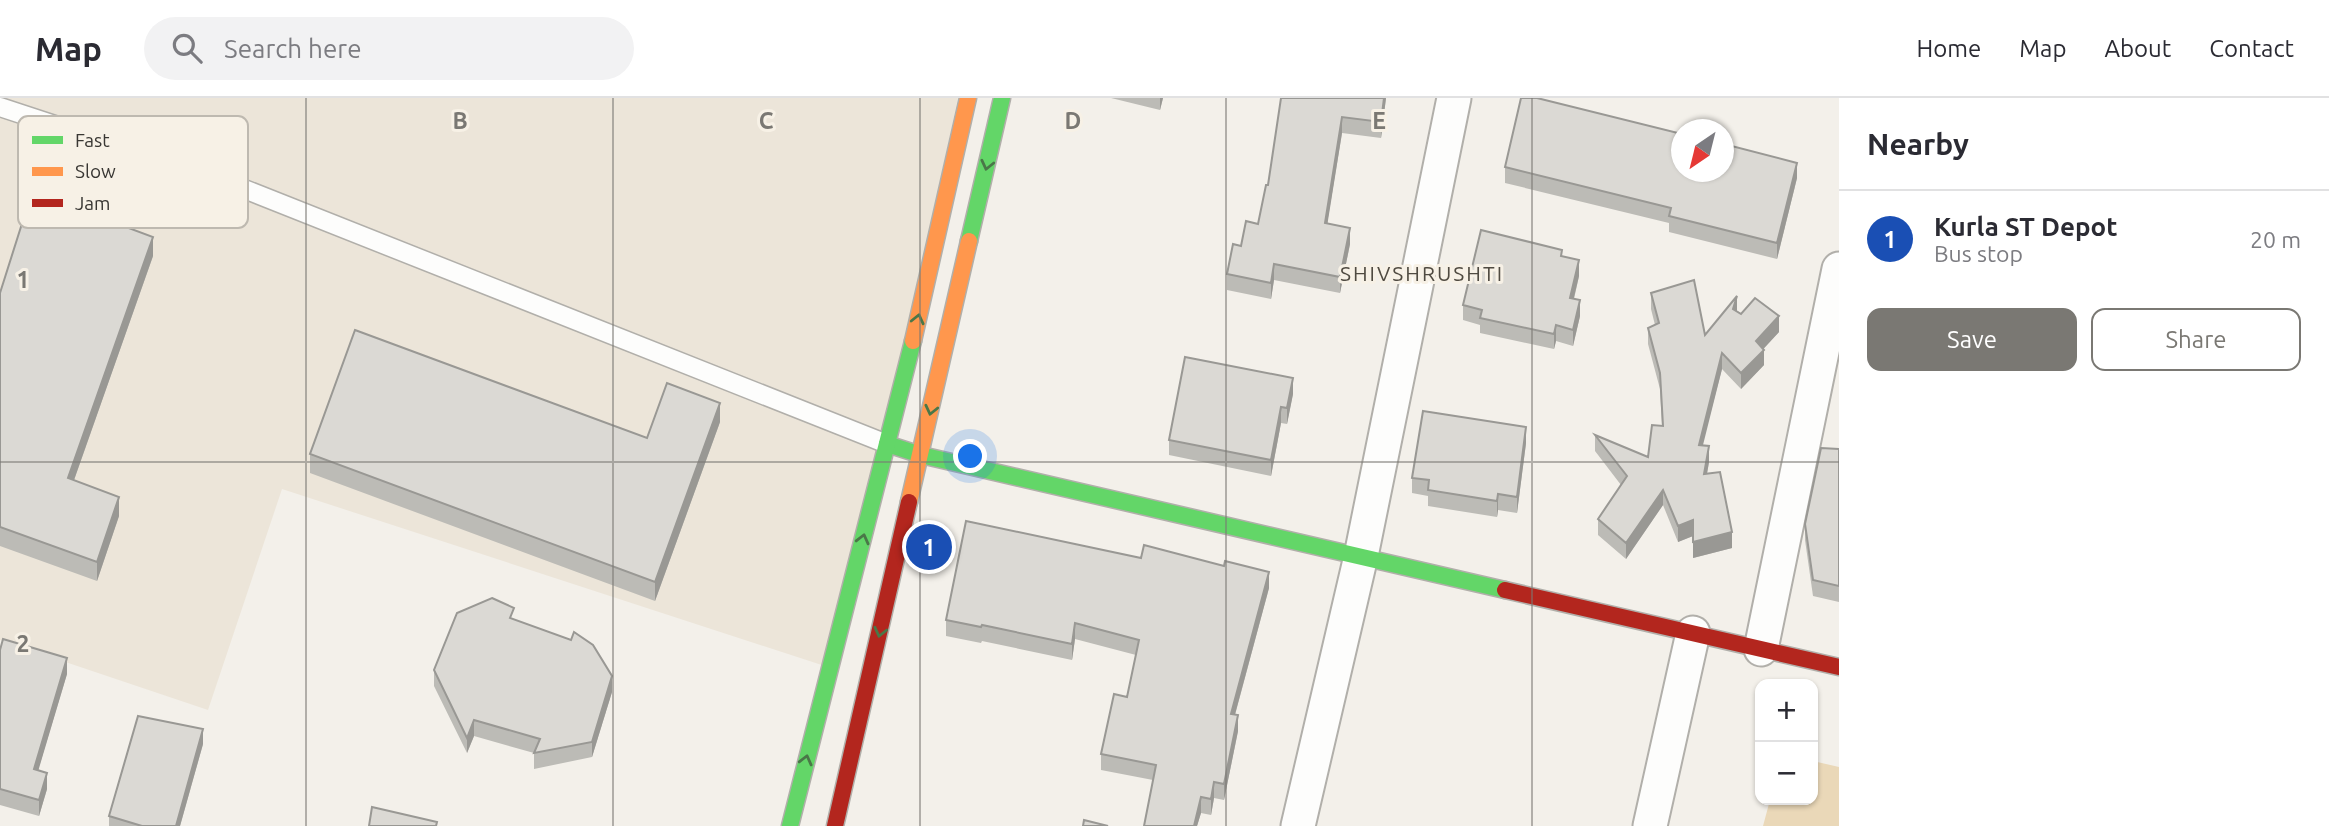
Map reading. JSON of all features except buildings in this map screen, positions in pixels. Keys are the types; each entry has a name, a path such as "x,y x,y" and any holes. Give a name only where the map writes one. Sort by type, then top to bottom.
{"street":[{"path":"789,826 910,356 968,98"},
{"path":"835,826 1002,98"},
{"path":"1298,826 1361,556 1454,98"},
{"path":"1760,649 1839,269"},
{"path":"887,443 921,455 1839,667"},
{"path":"1650,826 1692,633"}],"lane":[{"path":"0,107 27,116"},
{"path":"248,190 887,443"}],"shaded area":[{"path":"0,98 958,98 834,669 282,489 208,710 0,640"},
{"path":"1818,762 1839,767 1839,826 1763,826 1769,805 1818,805"}],"traffic: fast":[{"path":"969,241 1002,98"},
{"path":"790,826 913,341"},
{"path":"887,444 921,455 1505,590"}],"traffic: slow":[{"path":"913,341 968,98"},
{"path":"909,502 969,241"}],"traffic: jam":[{"path":"835,826 909,502"},
{"path":"1505,590 1839,667"}],"place":[{"name":"Kurla ST Depot","path":"929,547"}],"district":[{"name":"SHIVSHRUSHTI","path":"1422,274"}]}
